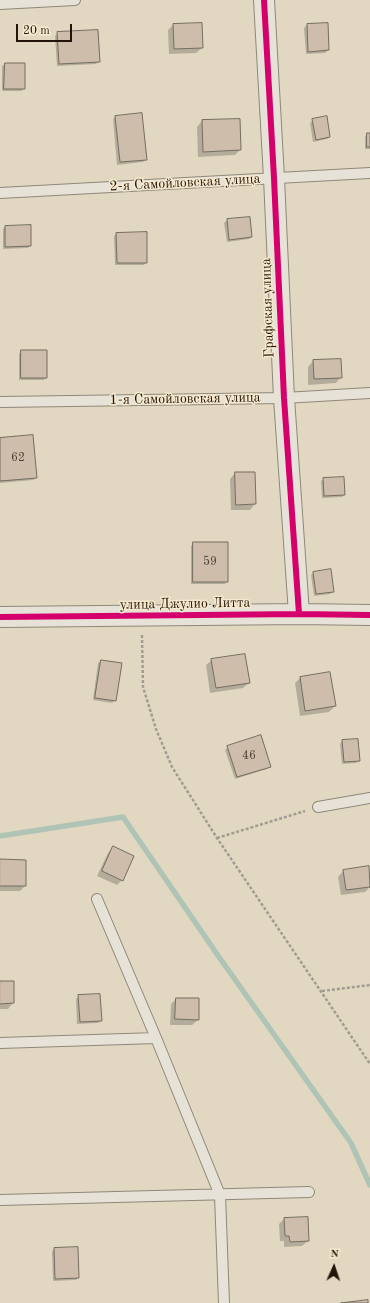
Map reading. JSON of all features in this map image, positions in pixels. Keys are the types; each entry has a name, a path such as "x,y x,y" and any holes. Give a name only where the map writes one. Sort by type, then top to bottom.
{"street":[{"name":"Графская улица","path":"264,0 284,398 299,614"},
{"name":"улица Джулио Литта","path":"0,617 299,614 370,616"}],"lane":[{"path":"0,4 75,0"},
{"name":"2-я Самойловская улица","path":"0,193 370,173"},
{"name":"1-я Самойловская улица","path":"0,402 284,398 370,393"},
{"path":"318,807 370,798"},
{"path":"97,899 220,1195 224,1303"},
{"path":"0,1043 156,1038"},
{"path":"0,1200 309,1192"}],"path":[{"path":"142,616 143,687 156,729 172,767 370,1064"},
{"path":"218,838 318,807"},
{"path":"322,991 370,985"}],"building":[{"path":"202,23 203,48 174,49 173,24"},
{"path":"328,23 329,50 308,52 307,24"},
{"path":"98,30 100,62 59,64 57,32"},
{"path":"5,63 25,63 25,89 4,89"},
{"path":"142,113 147,160 120,162 115,116"},
{"path":"327,116 330,137 316,140 312,119"},
{"path":"240,119 241,150 203,152 202,120"},
{"path":"367,133 370,133 370,147 367,147"},
{"path":"250,217 252,237 229,240 227,219"},
{"path":"31,225 31,246 5,247 5,226"},
{"path":"147,232 147,263 117,263 116,233"},
{"path":"21,350 47,350 47,378 21,378"},
{"path":"341,359 342,378 314,379 313,360"},
{"path":"33,435 37,478 0,481 0,438"},
{"path":"235,472 255,472 256,504 236,505"},
{"path":"344,477 345,495 324,496 323,478"},
{"path":"193,542 228,542 228,582 193,582"},
{"path":"331,569 334,592 316,594 313,572"},
{"path":"245,654 250,683 216,688 211,659"},
{"path":"101,660 122,663 116,701 95,698"},
{"path":"330,672 336,706 305,711 300,677"},
{"path":"261,735 271,767 237,777 227,746"},
{"path":"358,739 360,761 344,762 342,740"},
{"path":"113,846 134,856 123,881 102,871"},
{"path":"0,859 26,860 26,886 0,886"},
{"path":"369,866 370,887 346,890 343,870"},
{"path":"0,981 14,981 14,1003 0,1004"},
{"path":"100,994 102,1021 80,1022 78,995"},
{"path":"176,998 199,998 199,1020 175,1019"},
{"path":"308,1217 309,1241 290,1242 289,1236 285,1236 284,1218"},
{"path":"78,1247 79,1278 55,1279 54,1248"},
{"path":"368,1300 368,1303 341,1303"}],"waterway":[{"path":"0,836 123,817 219,957 351,1143 370,1185"}],"cycle path":[{"path":"264,0 284,398 299,614"},
{"path":"0,617 299,614 370,615"}]}
